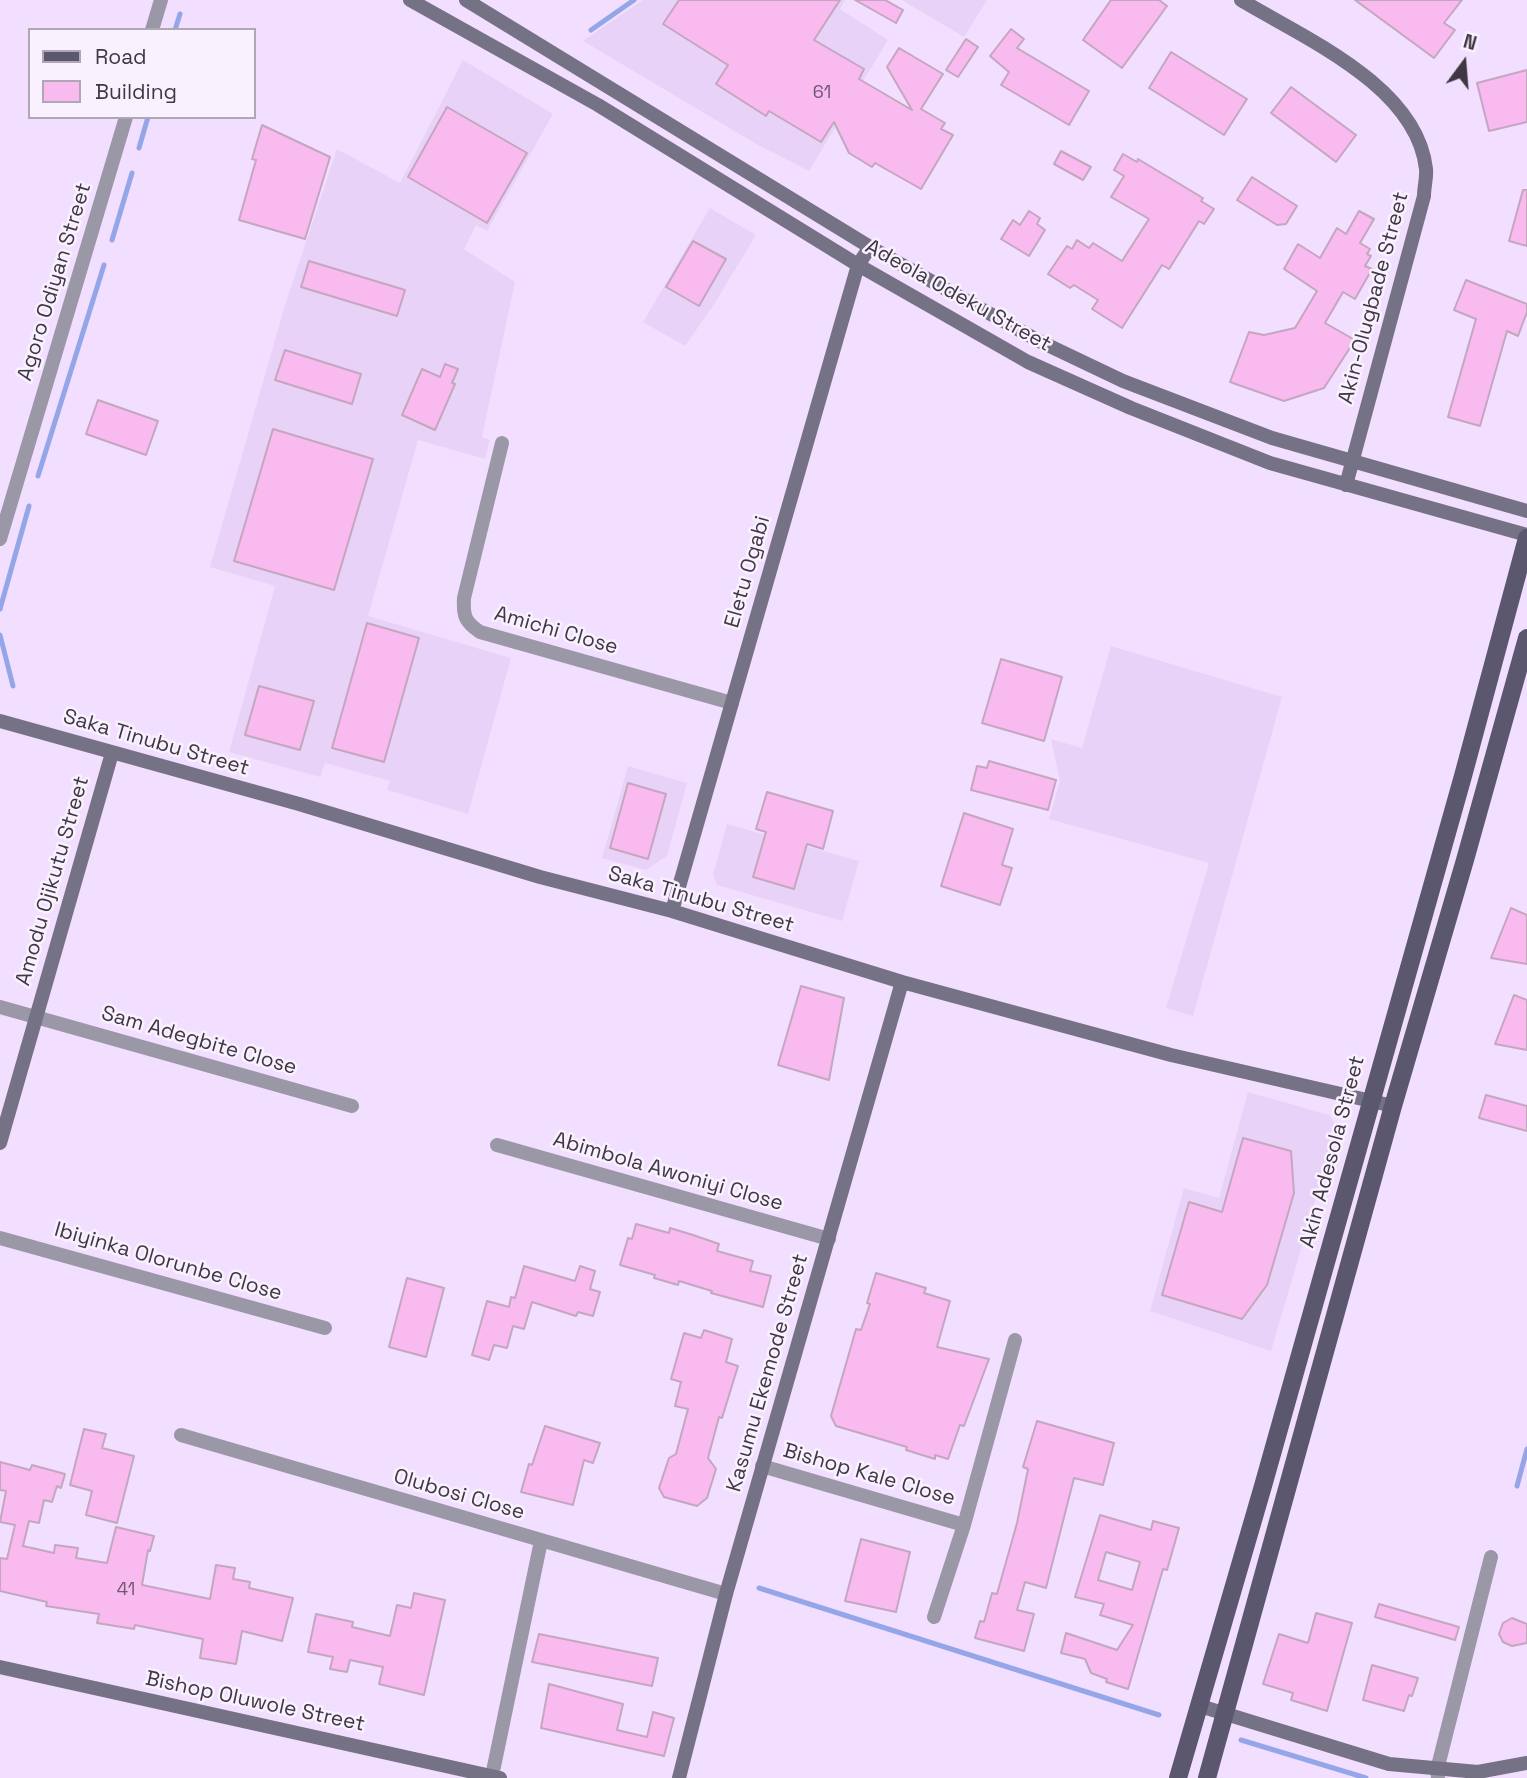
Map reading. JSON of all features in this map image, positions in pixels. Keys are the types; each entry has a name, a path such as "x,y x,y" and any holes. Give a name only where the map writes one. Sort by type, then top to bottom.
{"main road":[{"name":"Akin Adesola Street","path":"1178,1778 1464,776 1527,537"},
{"name":"Akin Adesola Street","path":"1207,1778 1393,1105 1469,848 1527,638"}],"street":[{"path":"153,28 161,0"},
{"name":"Adeola Odeku Street","path":"410,0 598,105 858,265 1028,362 1226,447 1527,537"},
{"name":"Adeola Odeku Street","path":"466,0 870,247 1039,341 1123,381 1272,438 1527,512"},
{"name":"Akin-Olugbade Street","path":"1241,0 1362,72 1384,91 1409,123 1426,169 1423,196 1346,485"},
{"name":"Agoro Odiyan Street","path":"0,538 125,119"},
{"name":"Eletu Ogabi","path":"672,911 858,265 870,247"},
{"name":"Amichi Close","path":"502,443 464,598 463,614 468,623 480,632 732,703"},
{"name":"Saka Tinubu Street","path":"0,721 299,804 540,877 672,911 902,982 1171,1055 1393,1105"},
{"name":"Amodu Ojikutu Street","path":"0,1143 112,753"},
{"name":"Kasumu Ekemode Street","path":"679,1778 726,1594 902,982"},
{"name":"Sam Adegbite Close","path":"0,1007 352,1106"},
{"name":"Abimbola Awoniyi Close","path":"497,1145 829,1239"},
{"name":"Ibiyinka Olorunbe Close","path":"0,1238 325,1328"},
{"name":"Bishop Kale Close","path":"934,1617 964,1525 1015,1340"},
{"name":"Olubosi Close","path":"181,1434 726,1594"},
{"name":"Bishop Kale Close","path":"762,1466 964,1525"},
{"path":"496,1777 541,1541"},
{"path":"1438,1774 1491,1557"},
{"name":"Bishop Oluwole Street","path":"0,1667 496,1777"},
{"path":"1200,1706 1389,1765 1438,1774 1478,1772 1527,1763"}],"shaded area":[{"path":"643,0 845,0 840,9 888,40 809,171 758,145 583,41"},
{"path":"902,0 987,0 964,37"},
{"path":"463,60 553,114 487,231 476,225 464,249 515,282 482,437 490,440 485,459 418,440 368,616 511,658 468,814 387,790 390,781 325,763 320,777 229,752 275,586 210,567 285,305 337,149 400,183"},
{"path":"710,208 756,235 685,346 643,322"},
{"path":"1111,646 1282,697 1193,1016 1166,1008 1209,863 1049,819 1060,781 1051,739 1082,748"},
{"path":"628,766 687,783 667,856 646,870 602,858"},
{"path":"727,824 859,861 842,921 717,885 713,875"},
{"path":"1248,1092 1329,1115 1337,1127 1271,1351 1150,1311 1184,1188 1219,1198"}],"building":[{"path":"679,0 840,0 814,40 864,69 859,79 912,110 887,67 899,48 943,74 921,109 945,123 941,129 953,135 921,189 875,163 872,167 849,153 834,122 821,142 769,111 766,116 716,84 728,65 663,24"},
{"path":"855,0 885,0 903,10 896,23"},
{"path":"1111,0 1159,0 1167,6 1122,68 1083,40"},
{"path":"1355,0 1462,0 1444,23 1455,30 1434,58"},
{"path":"1011,29 1024,39 1017,48 1089,91 1069,125 1001,85 1009,72 990,56"},
{"path":"966,39 978,47 958,77 946,70"},
{"path":"1171,52 1247,99 1224,135 1149,88"},
{"path":"1527,70 1527,122 1489,131 1477,83"},
{"path":"1291,87 1356,135 1336,162 1271,113"},
{"path":"447,107 527,153 487,223 408,177"},
{"path":"262,125 330,157 305,239 239,220 256,160 252,159"},
{"path":"1061,151 1091,167 1083,180 1054,164"},
{"path":"1123,154 1137,162 1138,159 1203,198 1201,201 1214,209 1204,224 1199,221 1169,269 1162,265 1122,328 1092,309 1098,300 1074,285 1070,288 1048,274 1067,246 1072,249 1077,240 1089,248 1093,243 1122,261 1149,219 1111,197 1124,176 1114,170"},
{"path":"1252,177 1297,206 1286,224 1277,225 1237,200"},
{"path":"1523,190 1527,190 1527,246 1509,241"},
{"path":"1029,211 1040,218 1037,224 1045,230 1029,256 1001,239 1013,220 1020,225"},
{"path":"1359,211 1374,219 1360,243 1370,249 1367,254 1371,256 1365,266 1372,269 1355,299 1343,292 1325,323 1355,340 1324,388 1284,401 1230,382 1249,332 1264,335 1295,328 1317,291 1284,269 1298,244 1320,258 1337,228 1346,234"},
{"path":"693,241 726,259 699,306 666,287"},
{"path":"309,261 405,290 397,316 301,287"},
{"path":"1466,280 1527,304 1527,312 1518,336 1507,331 1480,426 1448,417 1476,319 1454,310"},
{"path":"285,350 361,374 352,404 275,380"},
{"path":"445,364 458,369 452,383 455,384 435,430 402,415 422,369 440,377"},
{"path":"98,400 158,421 146,455 86,434"},
{"path":"273,429 373,459 334,590 234,561"},
{"path":"367,623 419,638 384,762 332,748"},
{"path":"1001,659 1062,677 1044,741 982,723"},
{"path":"259,686 314,701 300,750 245,735"},
{"path":"989,761 1056,780 1048,810 971,790 977,766 987,768"},
{"path":"628,783 666,794 648,859 610,848"},
{"path":"767,792 833,811 823,849 807,844 794,889 753,877 766,832 756,829"},
{"path":"964,813 1013,829 1002,865 1012,868 1000,905 941,886"},
{"path":"1511,908 1527,915 1527,964 1491,958"},
{"path":"801,986 844,998 829,1080 778,1065"},
{"path":"1514,995 1527,1000 1527,1050 1495,1044"},
{"path":"1486,1095 1527,1106 1527,1131 1479,1118"},
{"path":"1243,1138 1291,1151 1294,1193 1267,1285 1242,1319 1162,1295 1189,1202 1222,1212"},
{"path":"636,1224 669,1233 670,1228 693,1235 719,1244 717,1251 753,1261 750,1271 771,1276 763,1307 679,1281 678,1285 654,1278 655,1275 620,1265 628,1238 632,1239"},
{"path":"524,1266 575,1281 580,1266 595,1271 590,1289 600,1292 593,1316 578,1312 576,1316 532,1302 524,1329 513,1326 507,1348 494,1345 489,1360 472,1355 487,1301 509,1307 511,1297 515,1298"},
{"path":"876,1273 926,1288 924,1293 950,1301 937,1347 989,1359 964,1426 960,1425 948,1459 935,1455 935,1459 906,1450 907,1447 836,1426 831,1416 856,1329 861,1330 870,1304 867,1303"},
{"path":"407,1278 444,1288 426,1357 389,1347"},
{"path":"704,1330 732,1339 726,1362 738,1366 722,1418 719,1417 708,1458 716,1469 707,1498 697,1506 664,1497 659,1488 669,1458 676,1454 688,1409 675,1406 681,1382 671,1379 684,1333 701,1338"},
{"path":"1037,1421 1114,1443 1103,1485 1074,1478 1046,1588 1025,1582 1017,1610 1034,1614 1024,1651 975,1638 980,1621 984,1622 992,1593 997,1594 1017,1523 1028,1469 1023,1467"},
{"path":"545,1426 600,1443 593,1463 584,1460 573,1505 521,1492"},
{"path":"84,1429 106,1434 102,1448 134,1456 117,1523 86,1515 92,1491 70,1485"},
{"path":"0,1462 30,1470 32,1465 65,1474 61,1488 57,1486 52,1502 44,1500 39,1523 29,1521 23,1546 54,1553 55,1545 78,1548 76,1558 107,1563 116,1527 154,1536 150,1551 148,1550 142,1585 210,1599 216,1565 235,1568 233,1579 250,1582 249,1588 293,1598 282,1641 242,1631 236,1664 200,1658 203,1639 135,1625 134,1629 97,1623 99,1614 46,1606 47,1602 0,1591 0,1558 7,1559 15,1525 0,1522 6,1491 0,1490"},
{"path":"1100,1515 1151,1530 1153,1521 1179,1528 1167,1570 1163,1569 1128,1689 1106,1682 1107,1679 1091,1673 1085,1659 1061,1653 1066,1633 1117,1650 1133,1625 1100,1615 1104,1604 1075,1597","holes":["1106,1552 1140,1562 1132,1590 1098,1580"]},
{"path":"861,1539 910,1552 896,1612 845,1601"},
{"path":"414,1593 445,1600 424,1695 379,1684 383,1667 350,1660 347,1672 330,1669 333,1657 308,1652 316,1614 353,1622 352,1627 390,1636 397,1605 411,1608"},
{"path":"1379,1604 1459,1627 1455,1640 1375,1617"},
{"path":"1316,1613 1352,1623 1327,1711 1291,1700 1293,1693 1263,1684 1279,1634 1308,1643"},
{"path":"1512,1618 1527,1624 1527,1643 1512,1646 1503,1642 1499,1634 1503,1623"},
{"path":"539,1634 658,1658 652,1686 532,1662"},
{"path":"1372,1665 1418,1678 1404,1711 1363,1700"},
{"path":"549,1684 623,1704 617,1730 647,1737 653,1712 674,1718 664,1756 541,1728"}],"waterway":[{"path":"591,30 634,0"},
{"path":"176,28 180,14"},
{"path":"139,148 147,119"},
{"path":"112,240 132,173"},
{"path":"38,476 104,265"},
{"path":"0,609 29,506"},
{"path":"0,635 13,686"},
{"path":"1517,1486 1527,1449"},
{"path":"759,1588 1159,1715"},
{"path":"1241,1740 1366,1778"}]}
